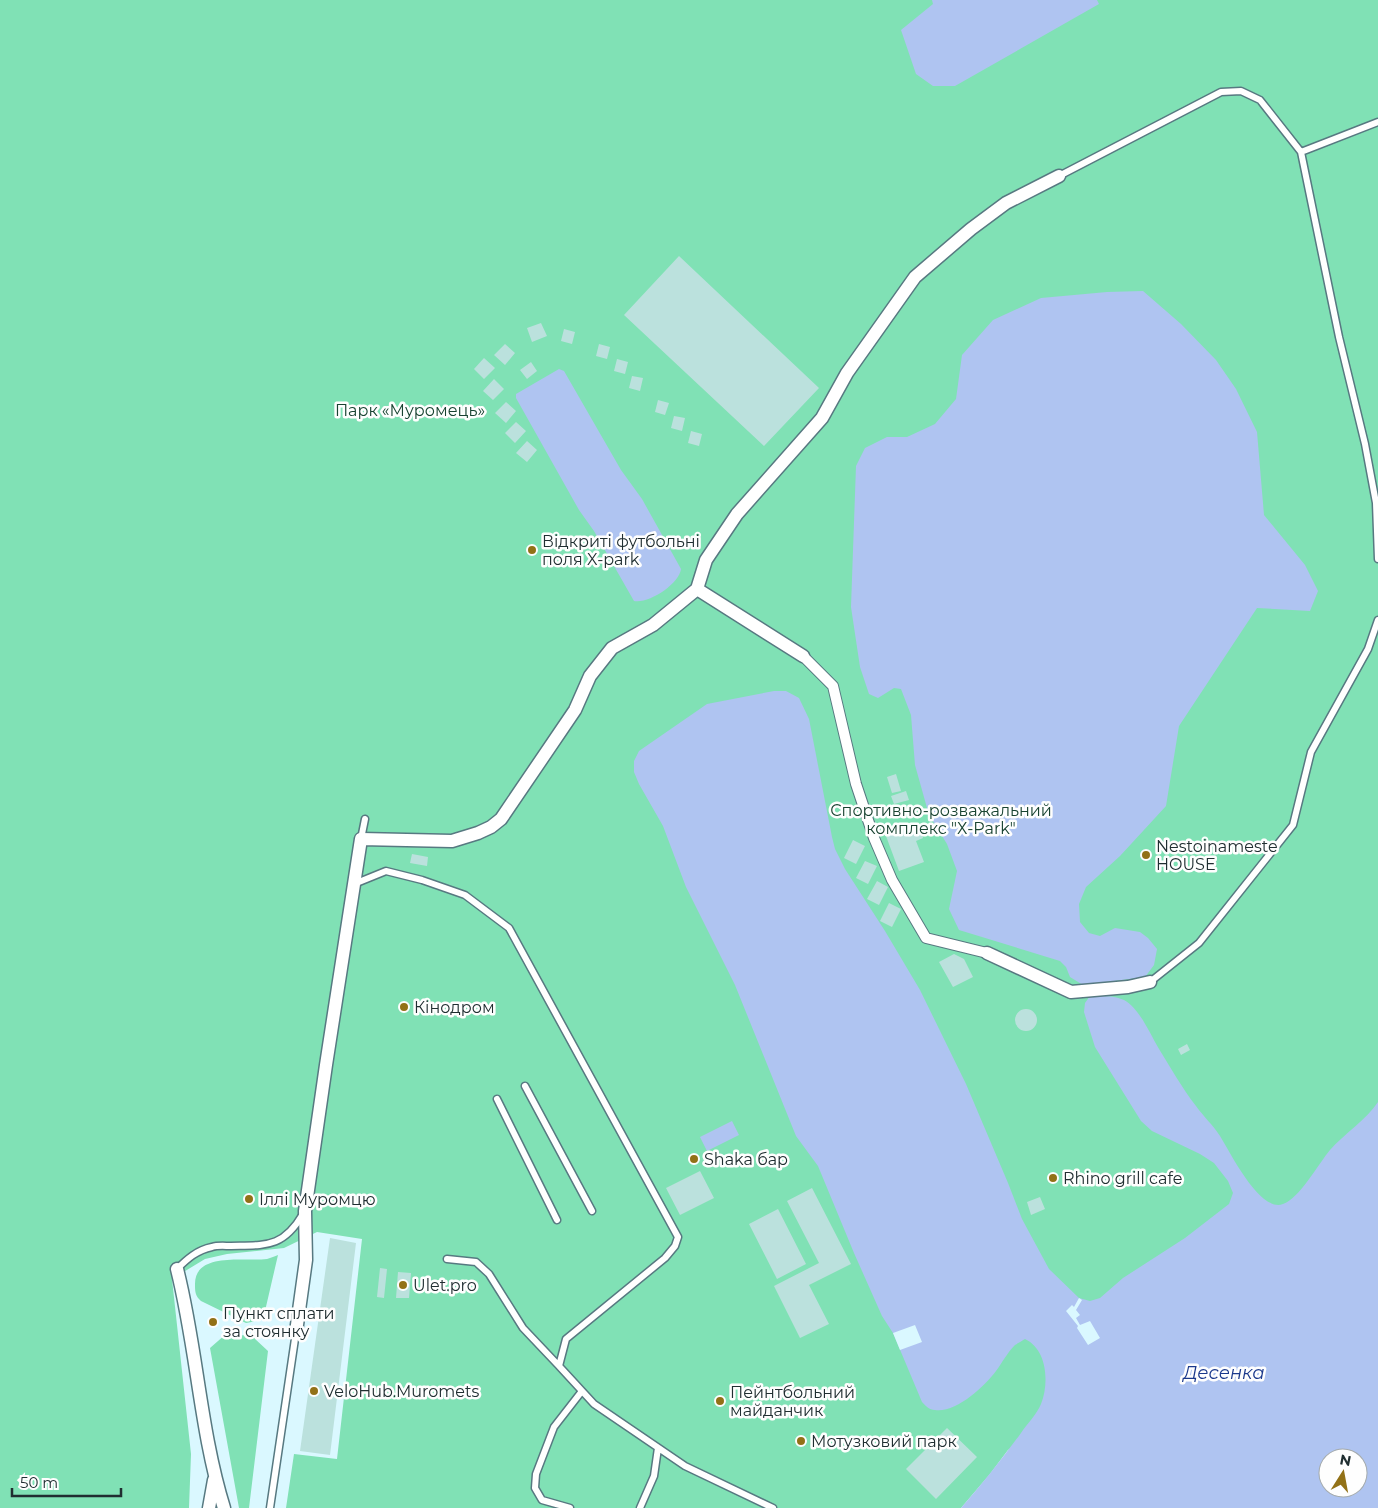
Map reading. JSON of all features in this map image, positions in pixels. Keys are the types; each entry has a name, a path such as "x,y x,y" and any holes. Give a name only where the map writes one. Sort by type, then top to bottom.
{"street":[{"path":"296,1332 306,1260 305,1211 361,839 452,841 492,827 501,819 575,710 590,676 612,648 652,626 697,589 706,560 737,514 822,418 847,373 915,277 971,229 1006,203 1059,176"},
{"path":"697,589 803,656 833,686 856,784 874,838 892,880 926,938 987,953 1071,992 1150,982"},
{"path":"177,1269 185,1301 215,1478 224,1508"},
{"path":"209,1508 215,1478"}],"lane":[{"path":"1059,176 1221,92 1241,91 1260,100 1301,152 1331,299 1365,444 1376,503 1378,559"},
{"path":"1301,152 1378,122"},
{"path":"1150,982 1199,943 1293,825 1312,752 1368,649 1378,620"},
{"path":"361,839 365,819"},
{"path":"354,884 386,871 422,880 465,896 509,928 678,1237 675,1246 665,1258 566,1339 559,1366"},
{"path":"525,1086 592,1211"},
{"path":"497,1099 557,1220"},
{"path":"177,1269 190,1256 214,1246 268,1245 277,1242 286,1236 296,1225 305,1211"},
{"path":"447,1259 476,1262 488,1274 523,1328 594,1404 685,1466 773,1508"},
{"path":"270,1508 296,1332"},
{"path":"570,1508 542,1500 535,1488 536,1474 554,1427 582,1391"},
{"path":"640,1508 654,1476 658,1448"}],"green space":[{"name":"Парк «Муромець»","path":"0,0 1378,0 1378,1207 1008,1450 961,1508 286,1508 294,1454 337,1459 362,1239 317,1232 284,1248 227,1254 205,1259 172,1279 191,1454 189,1508 0,1508"},
{"path":"278,1255 265,1311 255,1321 246,1323 201,1301 196,1295 195,1284 197,1274 203,1267 212,1262 223,1260 258,1260"},
{"path":"226,1334 252,1336 268,1351 249,1508 239,1508 210,1348"}],"water":[{"path":"932,0 1097,0 1099,4 955,86 933,86 916,74 901,30 933,4"},
{"path":"1143,291 1181,324 1216,360 1236,389 1257,432 1264,515 1305,565 1318,591 1310,611 1257,608 1179,726 1166,806 1120,856 1086,887 1079,904 1080,922 1089,933 1100,936 1115,928 1140,932 1157,949 1154,965 1145,977 1083,985 1070,977 1066,967 1060,961 959,930 949,909 957,871 947,844 929,815 915,765 911,715 901,689 894,688 878,698 869,694 860,667 851,607 856,466 865,448 887,437 907,437 935,424 956,399 962,355 993,320 1041,298"},
{"path":"559,369 564,371 621,470 642,499 681,569 675,581 655,596 634,601 594,531 579,510 516,398 516,394"},
{"name":"Десенка","path":"774,691 786,691 799,698 809,719 835,849 845,869 920,990 966,1084 1022,1219 1049,1269 1079,1298 1090,1301 1100,1298 1123,1278 1185,1238 1229,1204 1233,1193 1228,1181 1214,1163 1200,1154 1152,1131 1141,1121 1095,1047 1084,1012 1085,1003 1090,996 1120,998 1135,1009 1181,1085 1217,1132 1238,1167 1256,1191 1274,1204 1283,1204 1296,1195 1330,1150 1378,1102 1378,1508 961,1508 999,1462 1039,1408 1044,1396 1046,1378 1042,1359 1033,1344 1025,1339 1012,1348 996,1371 969,1398 943,1410 929,1409 922,1402 893,1333 882,1316 854,1253 818,1166 796,1136 735,985 686,887 663,826 639,784 634,772 634,761 639,751 707,704"},
{"path":"732,1121 739,1135 707,1151 700,1137"}],"pier":[{"path":"1079,1298 1082,1300 1076,1310 1080,1315 1076,1318 1080,1325 1090,1321 1100,1338 1088,1345 1077,1328 1078,1326 1066,1311 1072,1305 1074,1307"},
{"path":"915,1325 922,1342 900,1350 893,1333"}],"building":[{"path":"679,256 819,388 764,446 624,315"},
{"path":"541,323 547,336 532,342 527,328"},
{"path":"564,329 575,332 572,344 561,341"},
{"path":"505,344 515,353 505,365 494,355"},
{"path":"599,344 610,347 607,359 596,356"},
{"path":"484,358 495,368 484,379 474,369"},
{"path":"617,359 628,362 625,374 614,371"},
{"path":"531,362 537,371 527,379 520,370"},
{"path":"632,376 643,378 640,391 629,388"},
{"path":"494,379 504,389 493,400 483,391"},
{"path":"658,400 669,403 665,415 655,412"},
{"path":"506,402 516,411 506,423 495,413"},
{"path":"674,416 685,418 682,431 671,428"},
{"path":"516,422 526,431 515,443 505,433"},
{"path":"691,431 702,434 699,446 688,443"},
{"path":"527,441 537,450 527,462 516,453"},
{"path":"896,774 901,791 892,793 887,777"},
{"path":"906,791 909,800 894,804 891,796"},
{"path":"918,824 923,838 916,841 924,862 899,871 886,836"},
{"path":"853,840 865,846 856,864 844,858"},
{"path":"412,854 428,857 427,866 410,863"},
{"path":"865,861 877,866 868,884 856,878"},
{"path":"877,881 888,887 879,905 867,899"},
{"path":"889,903 901,909 892,927 880,921"},
{"path":"954,954 964,959 973,977 953,987 939,962"},
{"path":"1026,1009 1034,1012 1037,1020 1034,1028 1026,1031 1018,1028 1015,1020 1018,1012"},
{"path":"1187,1044 1190,1050 1181,1055 1178,1049"},
{"path":"700,1171 714,1198 680,1215 666,1188"},
{"path":"812,1188 851,1264 809,1285 829,1324 800,1338 774,1286 819,1263 787,1201"},
{"path":"1040,1197 1045,1209 1031,1215 1027,1202"},
{"path":"778,1209 806,1264 777,1279 749,1224"},
{"path":"330,1238 356,1243 330,1455 300,1451"},
{"path":"380,1268 387,1269 384,1298 377,1297"},
{"name":"Ulet.pro","path":"398,1272 411,1273 409,1298 396,1298"},
{"path":"947,1428 977,1457 936,1499 906,1469"}],"place":[{"name":"Відкриті футбольні поля X-park","path":"532,550"},
{"name":"Nestoinameste HOUSE","path":"1146,855"},
{"name":"Кінодром","path":"404,1007"},
{"name":"Shaka бар","path":"694,1159"},
{"name":"Rhino grill cafe","path":"1053,1178"},
{"name":"Іллі Муромцю","path":"249,1199"},
{"name":"Ulet.pro","path":"403,1285"},
{"name":"Пункт сплати за стоянку","path":"213,1322"},
{"name":"VeloHub.Muromets","path":"314,1391"},
{"name":"Пейнтбольний майданчик","path":"720,1401"},
{"name":"Мотузковий парк","path":"801,1441"}],"park label":[{"name":"Спортивно-розважальний комплекс \"Х-Park\"","path":"941,819"}]}
